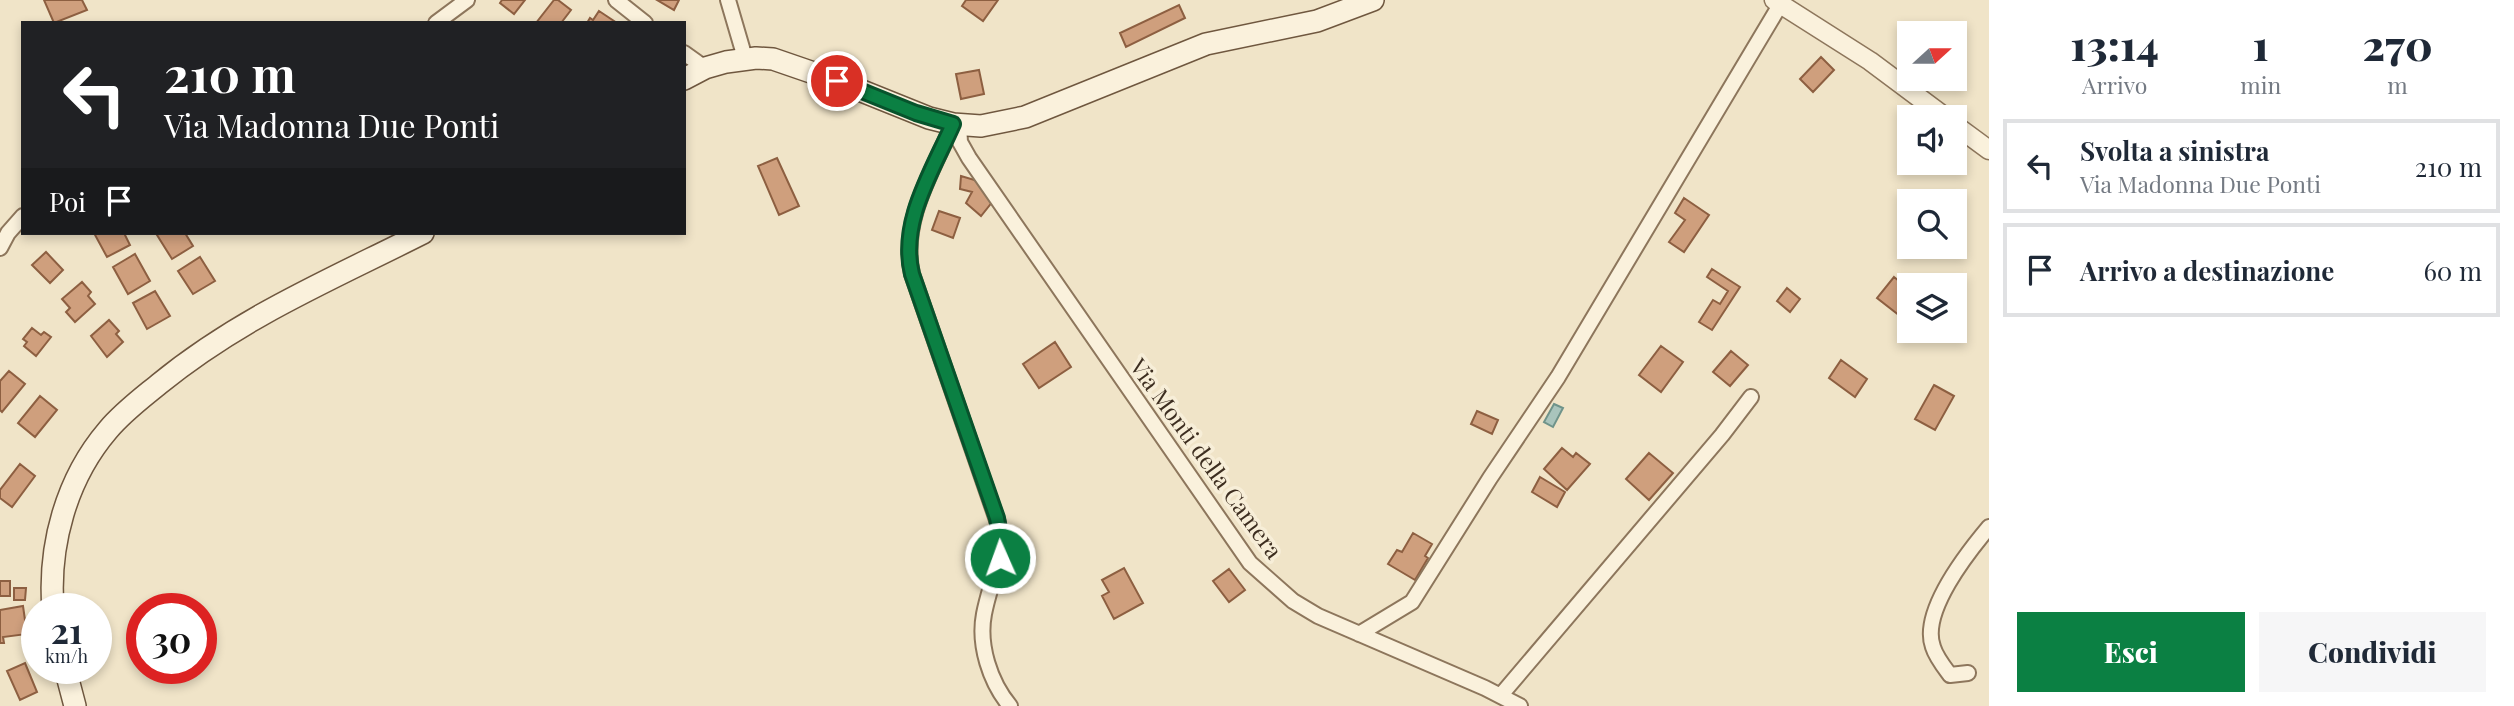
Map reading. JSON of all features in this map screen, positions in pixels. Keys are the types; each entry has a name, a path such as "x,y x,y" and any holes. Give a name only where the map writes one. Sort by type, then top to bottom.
{"main road":[{"path":"686,78 705,68 745,58 767,58 784,61 916,113 956,124 981,126 1017,120 1206,44 1317,21 1373,0"},
{"path":"52,593 54,550 66,503 92,452 116,421 173,372 242,324 419,235"},
{"path":"69,684 75,706"}],"street":[{"path":"439,21 467,0"},
{"path":"616,0 642,21"},
{"path":"728,0 745,58"},
{"path":"1359,634 1412,602 1558,377 1779,1 1870,61 1929,105"},
{"path":"686,54 705,68"},
{"path":"956,124 914,217 909,236 909,257 912,274 998,523 1001,551 984,614 983,631 993,678 1010,706"},
{"name":"Via Monti della Camera","path":"956,124 960,142 969,158 1242,553 1262,576 1293,601 1318,616 1501,695 1520,706"},
{"path":"1967,134 1989,150"},
{"path":"0,248 8,233 21,218"},
{"path":"1501,695 1722,435 1751,397"},
{"path":"1968,673 1950,675 1932,646 1931,629 1941,595 1989,527"}],"water":[{"path":"1554,404 1563,408 1553,427 1544,422"}],"building":[{"path":"44,0 82,0 87,10 53,21"},
{"path":"502,0 525,0 514,14 500,3"},
{"path":"554,0 571,10 563,21 538,21"},
{"path":"657,0 679,0 674,10"},
{"path":"966,0 998,0 983,21 962,6"},
{"path":"1179,5 1185,18 1126,47 1120,33"},
{"path":"599,11 614,21 588,21 590,18 593,20"},
{"path":"1821,57 1834,70 1813,92 1800,79"},
{"path":"979,70 984,94 961,99 956,74"},
{"path":"777,158 799,206 779,215 758,166"},
{"path":"961,176 978,181 993,201 981,216 966,203 972,192 960,189"},
{"path":"1684,198 1709,215 1684,252 1669,242 1685,220 1675,213"},
{"path":"939,211 960,218 953,238 932,230"},
{"path":"95,235 125,235 130,245 107,257"},
{"path":"157,235 186,235 193,246 172,259"},
{"path":"46,252 63,270 50,283 32,265"},
{"path":"135,254 150,281 128,294 113,267"},
{"path":"200,257 215,281 193,294 178,271"},
{"path":"1712,269 1740,287 1712,330 1699,322 1713,300 1720,304 1728,291 1707,277"},
{"path":"1894,277 1897,279 1897,314 1877,298"},
{"path":"82,282 91,292 88,296 95,304 75,322 66,312 70,308 62,299"},
{"path":"1787,288 1800,299 1790,312 1777,301"},
{"path":"155,291 170,316 147,329 133,303"},
{"path":"109,320 119,331 116,334 123,342 107,357 91,336"},
{"path":"32,328 41,335 44,332 51,337 36,356 24,346 27,342 23,339"},
{"path":"1055,342 1071,367 1039,388 1023,364"},
{"path":"1661,346 1683,362 1661,392 1639,375"},
{"path":"1731,351 1748,365 1730,386 1713,372"},
{"path":"1841,360 1867,379 1855,397 1829,378"},
{"path":"9,371 25,384 2,412 0,381"},
{"path":"1934,385 1954,396 1935,430 1915,419"},
{"path":"40,396 57,410 35,437 18,423"},
{"path":"1477,411 1498,420 1492,434 1471,424"},
{"path":"1562,448 1573,457 1576,453 1590,464 1567,490 1544,469"},
{"path":"1649,453 1673,473 1649,500 1626,479"},
{"path":"20,464 35,476 12,507 0,498 0,490"},
{"path":"1540,477 1565,492 1557,507 1532,492"},
{"path":"1413,533 1432,544 1425,556 1428,558 1415,580 1388,564 1397,550 1402,552"},
{"path":"1124,568 1143,603 1114,619 1102,596 1109,592 1102,580"},
{"path":"1229,569 1245,590 1229,602 1213,581"},
{"path":"0,581 10,581 10,596 0,596"},
{"path":"14,588 26,588 26,593 21,593 21,600 14,600"},
{"path":"21,606 21,635 3,637 4,643 0,643 0,610"},
{"path":"21,665 21,684 34,684 37,692 20,700 7,671"}],"route":[{"path":"837,81 916,113 953,124 920,199 909,236 908,250 912,274 997,518 1001,541 1000,558"}]}
